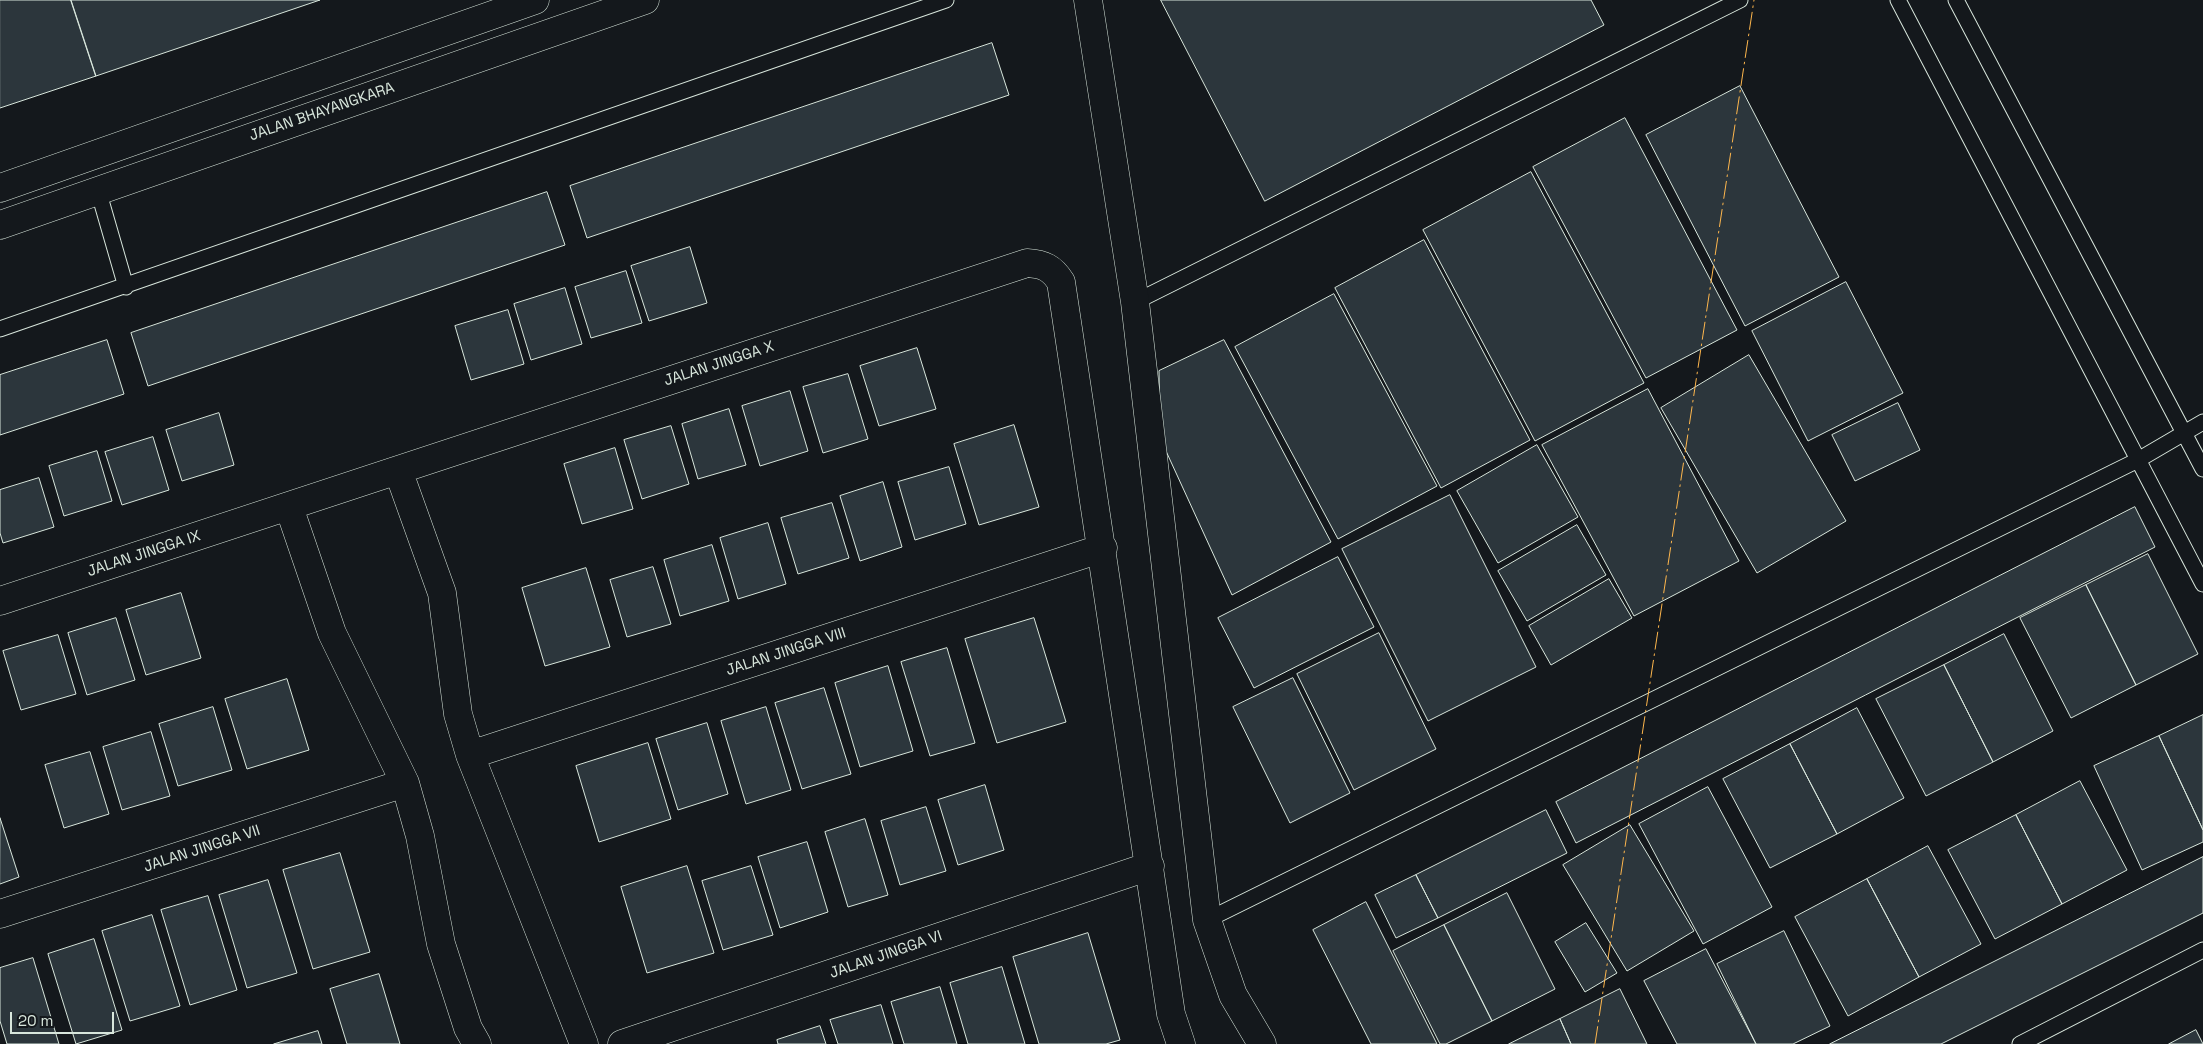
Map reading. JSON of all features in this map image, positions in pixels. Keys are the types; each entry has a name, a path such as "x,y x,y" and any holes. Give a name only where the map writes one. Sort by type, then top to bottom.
{"street":[{"path":"0,188 534,0"},
{"name":"JALAN BHAYANGKARA","path":"0,226 98,190 645,0"},
{"path":"1088,0 1135,302 1207,920 1233,995 1262,1044"},
{"name":"JALAN JINGGA X","path":"289,506 1027,263 1042,264 1054,271 1061,282 1103,548"},
{"path":"398,470 442,593 458,714 470,755 567,995 584,1044"},
{"path":"289,506 332,633 405,783 420,836 441,944 468,1028 477,1044"},
{"name":"JALAN JINGGA IX","path":"0,601 289,506"},
{"path":"1103,548 1171,1014 1181,1044"},
{"name":"JALAN JINGGA VIII","path":"470,755 1103,548"},
{"name":"JALAN JINGGA VII","path":"0,914 405,783"},
{"name":"JALAN JINGGA VI","path":"622,1044 1150,866"}],"lane":[{"path":"0,329 126,287 946,0"},
{"path":"1135,302 1740,0"},
{"path":"1898,0 2203,584"},
{"path":"1956,0 2203,469"},
{"path":"98,190 126,287"},
{"path":"1207,920 2138,460 2203,422"},
{"path":"2020,1044 2203,950"}],"building":[{"path":"0,0 71,0 96,76 0,108"},
{"path":"71,0 320,0 96,76"},
{"path":"1161,0 1591,0 1604,25 1265,201"},
{"path":"992,43 1009,95 587,238 570,186"},
{"path":"1740,86 1839,277 1745,326 1646,135"},
{"path":"1625,118 1737,330 1646,378 1533,167"},
{"path":"1531,172 1644,383 1535,441 1423,230"},
{"path":"547,192 565,245 148,386 131,333"},
{"path":"1424,240 1530,440 1441,488 1335,288"},
{"path":"690,247 707,303 649,321 631,266"},
{"path":"626,271 642,323 591,338 575,287"},
{"path":"1846,282 1903,393 1808,441 1752,331"},
{"path":"565,288 582,344 531,360 514,304"},
{"path":"1334,294 1437,486 1338,539 1235,347"},
{"path":"508,310 524,364 471,380 455,326"},
{"path":"107,340 124,394 0,435 0,375"},
{"path":"1224,340 1331,542 1232,595 1160,438 1159,371"},
{"path":"917,348 936,409 879,426 860,366"},
{"path":"1749,355 1846,521 1757,573 1661,408"},
{"path":"848,374 868,439 823,453 803,387"},
{"path":"1648,389 1739,561 1634,616 1542,445"},
{"path":"790,391 808,451 760,466 742,406"},
{"path":"1898,403 1920,450 1855,481 1832,435"},
{"path":"729,409 746,465 698,479 682,424"},
{"path":"219,413 234,465 182,481 166,430"},
{"path":"1014,425 1039,507 979,525 954,444"},
{"path":"671,426 689,484 642,499 624,440"},
{"path":"153,437 169,490 122,505 105,452"},
{"path":"1537,445 1578,517 1498,563 1457,491"},
{"path":"615,448 633,509 582,524 564,464"},
{"path":"97,451 112,501 64,516 49,466"},
{"path":"949,467 966,524 915,540 898,482"},
{"path":"39,478 54,527 3,543 0,533 0,490"},
{"path":"883,482 902,547 860,561 840,496"},
{"path":"1450,495 1536,667 1428,721 1342,549"},
{"path":"832,503 849,558 798,574 781,518"},
{"path":"2135,507 2155,547 1576,843 1556,802"},
{"path":"768,523 786,584 738,599 720,538"},
{"path":"1577,525 1606,575 1527,621 1498,571"},
{"path":"712,545 729,601 680,616 664,560"},
{"path":"2148,554 2198,654 2136,685 2086,585"},
{"path":"1338,557 1374,627 1254,688 1218,618"},
{"path":"653,567 671,624 627,637 610,580"},
{"path":"586,568 610,647 545,666 522,588"},
{"path":"1609,579 1632,618 1551,665 1529,626"},
{"path":"2086,585 2136,685 2071,718 2020,618"},
{"path":"181,593 201,658 146,675 126,610"},
{"path":"116,618 135,680 87,695 68,633"},
{"path":"1034,618 1066,722 997,743 965,639"},
{"path":"1379,633 1436,749 1354,790 1297,674"},
{"path":"2004,634 2053,731 1993,762 1944,665"},
{"path":"58,635 76,694 21,710 3,651"},
{"path":"947,648 975,743 930,756 901,662"},
{"path":"1944,665 1993,762 1926,796 1876,699"},
{"path":"888,666 913,751 860,767 835,683"},
{"path":"1293,678 1350,793 1290,823 1233,707"},
{"path":"287,679 309,750 247,769 225,699"},
{"path":"824,688 851,774 802,789 775,703"},
{"path":"213,707 232,770 178,786 159,724"},
{"path":"766,707 791,790 746,804 721,721"},
{"path":"1857,708 1904,798 1837,834 1790,744"},
{"path":"2203,715 2203,830 2159,736"},
{"path":"707,723 728,794 678,810 656,739"},
{"path":"151,732 170,796 122,810 103,747"},
{"path":"2159,736 2203,830 2203,842 2142,870 2094,766"},
{"path":"648,743 671,819 599,842 576,766"},
{"path":"1790,744 1837,834 1770,868 1723,779"},
{"path":"90,752 109,814 64,828 45,765"},
{"path":"2080,781 2127,870 2062,904 2016,815"},
{"path":"985,785 1004,850 958,865 938,800"},
{"path":"1708,787 1772,907 1703,944 1639,824"},
{"path":"926,807 946,871 900,885 881,821"},
{"path":"1546,810 1567,853 1438,918 1416,875"},
{"path":"2016,815 2062,904 1995,939 1948,850"},
{"path":"0,818 19,877 0,884"},
{"path":"865,819 888,895 848,907 825,832"},
{"path":"1630,825 1694,931 1627,971 1563,865"},
{"path":"807,842 828,912 780,928 758,857"},
{"path":"1928,846 1981,944 1919,977 1867,879"},
{"path":"340,853 370,952 313,969 283,870"},
{"path":"2203,857 2203,913 1941,1044 1830,1044"},
{"path":"687,866 714,953 647,973 621,887"},
{"path":"751,866 773,935 723,950 702,881"},
{"path":"1416,875 1438,918 1396,938 1375,895"},
{"path":"1867,879 1919,977 1848,1016 1795,917"},
{"path":"268,880 297,973 247,988 219,895"},
{"path":"1507,893 1555,989 1492,1021 1444,925"},
{"path":"208,896 237,990 190,1005 161,910"},
{"path":"1366,902 1437,1044 1371,1044 1313,930"},
{"path":"152,915 180,1006 130,1021 102,931"},
{"path":"1586,923 1617,973 1585,992 1555,942"},
{"path":"1444,925 1492,1021 1446,1044 1440,1044 1393,951"},
{"path":"1784,931 1830,1026 1793,1044 1756,1044 1717,964"},
{"path":"1088,933 1120,1040 1106,1044 1039,1044 1013,957"},
{"path":"94,939 122,1030 76,1044 48,954"},
{"path":"1706,949 1756,1044 1677,1044 1644,981"},
{"path":"33,958 59,1044 7,1044 0,1021 0,968"},
{"path":"1002,967 1025,1044 968,1044 950,983"},
{"path":"379,974 400,1044 347,1044 330,989"},
{"path":"940,987 957,1044 904,1044 891,1002"},
{"path":"1620,989 1647,1044 1571,1044 1560,1019"},
{"path":"881,1005 893,1044 838,1044 830,1020"},
{"path":"1560,1019 1571,1044 1509,1044"},
{"path":"820,1026 826,1044 778,1044 777,1040"},
{"path":"2196,1030 2203,1044 2169,1044"},
{"path":"318,1031 322,1044 274,1044"}],"power":[{"path":"1595,1044 1754,0"}]}
